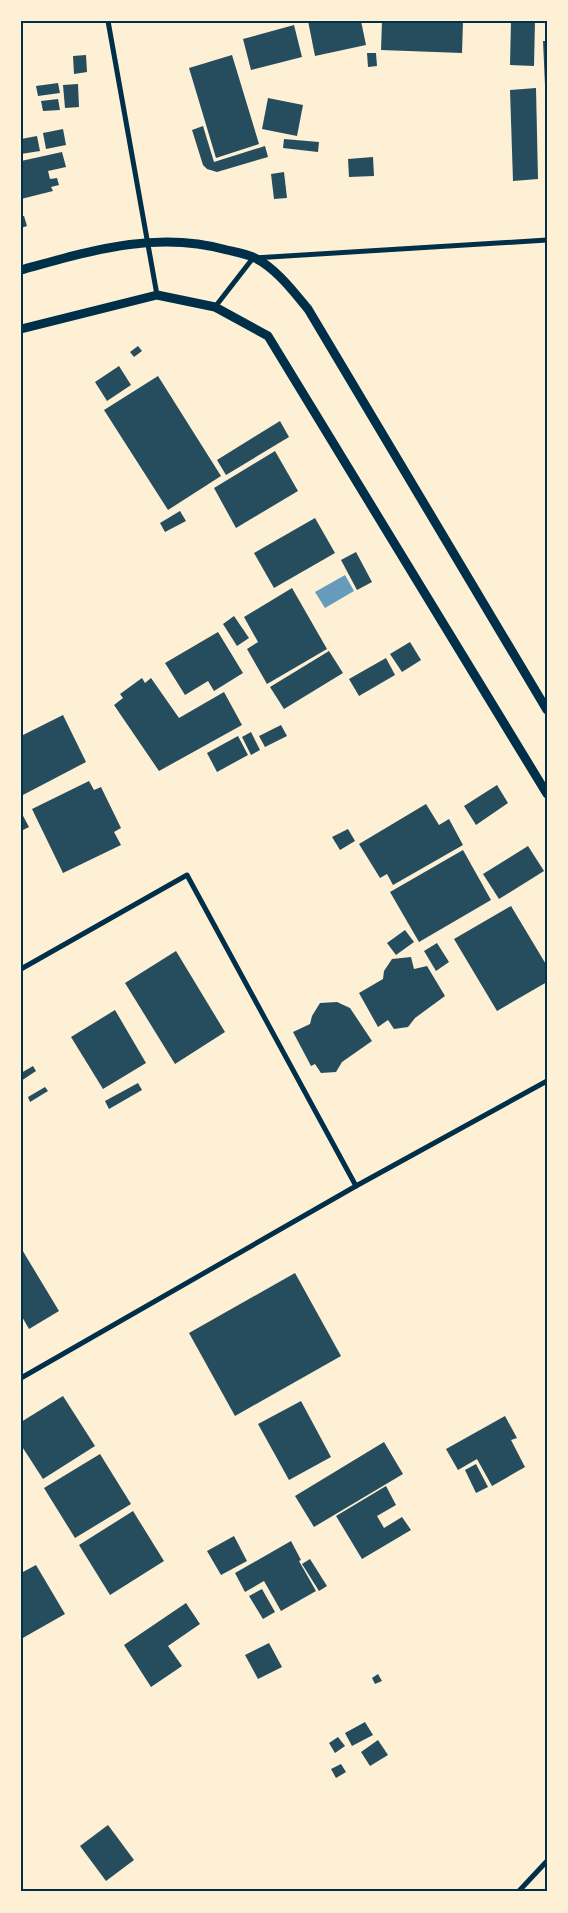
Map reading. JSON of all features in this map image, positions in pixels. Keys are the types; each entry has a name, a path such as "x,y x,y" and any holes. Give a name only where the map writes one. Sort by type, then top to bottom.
{"street":[{"path":"108,21 157,295"},
{"path":"21,270 102,247 146,241 202,243 254,258 547,240"},
{"path":"215,307 254,258"},
{"path":"254,258 283,280 308,309 547,710"},
{"path":"21,329 157,295 215,307 268,336 547,794"},
{"path":"21,969 187,875 356,1186"},
{"path":"21,1378 356,1186 547,1081"},
{"path":"518,1892 547,1861"}],"water":[{"path":"345,575 354,591 325,608 315,592"}],"building":[{"path":"308,21 361,21 366,45 315,56"},
{"path":"382,21 463,21 462,53 381,50"},
{"path":"511,21 535,21 534,66 510,65"},
{"path":"294,25 302,57 251,70 243,39"},
{"path":"543,41 547,41 547,85 545,85"},
{"path":"367,53 376,53 377,66 368,67"},
{"path":"86,55 87,72 74,74 73,56"},
{"path":"232,55 259,144 216,158 189,68"},
{"path":"58,83 60,93 38,96 36,86"},
{"path":"78,84 79,107 65,108 63,85"},
{"path":"536,88 538,179 513,181 510,90"},
{"path":"268,98 303,105 297,136 262,129"},
{"path":"58,99 60,110 43,111 41,101"},
{"path":"203,126 214,162 265,146 268,157 217,172 207,169 203,165 192,130"},
{"path":"63,129 66,145 46,149 43,133"},
{"path":"37,136 40,151 21,154 21,139"},
{"path":"284,139 319,142 318,152 283,148"},
{"path":"62,152 66,167 48,171 50,179 57,178 59,185 51,187 53,191 21,199 21,161"},
{"path":"373,157 374,176 349,177 348,159"},
{"path":"284,172 287,198 274,199 271,174"},
{"path":"21,216 24,216 27,226 21,228"},
{"path":"138,346 142,351 134,357 130,352"},
{"path":"119,366 131,385 107,401 95,382"},
{"path":"158,376 221,476 168,510 104,410"},
{"path":"280,421 289,437 226,475 217,460"},
{"path":"275,451 298,491 236,528 214,488"},
{"path":"180,511 186,521 165,532 160,523"},
{"path":"315,518 335,553 274,588 254,553"},
{"path":"356,552 372,582 357,590 341,560"},
{"path":"292,588 327,649 267,684 247,649 258,642 244,617"},
{"path":"234,616 249,638 237,646 223,624"},
{"path":"218,632 243,673 214,691 208,681 185,695 165,663"},
{"path":"410,642 421,660 402,672 390,654"},
{"path":"329,651 343,673 284,709 270,687"},
{"path":"386,658 395,675 359,696 349,679"},
{"path":"142,678 145,683 151,678 179,718 224,692 242,725 159,771 114,705 123,698 120,694"},
{"path":"63,715 86,762 21,796 21,736"},
{"path":"281,725 287,736 265,747 259,736"},
{"path":"251,732 260,750 251,755 242,737"},
{"path":"238,736 248,755 217,772 207,753"},
{"path":"89,781 94,790 101,787 121,828 114,832 121,845 63,873 32,809"},
{"path":"497,785 508,803 476,825 464,806"},
{"path":"426,804 439,825 449,819 463,845 393,885 387,874 380,878 359,844"},
{"path":"21,812 29,827 21,831"},
{"path":"348,829 355,841 340,850 332,837"},
{"path":"528,846 544,871 499,899 483,874"},
{"path":"463,850 491,900 419,942 390,892"},
{"path":"511,906 547,966 547,982 497,1011 454,939"},
{"path":"405,930 414,942 396,955 387,943"},
{"path":"437,943 449,962 436,971 424,951"},
{"path":"176,951 225,1032 175,1064 125,983"},
{"path":"411,957 414,969 427,966 445,996 415,1018 408,1027 394,1029 388,1020 378,1027 359,993 383,979 384,971 392,959"},
{"path":"337,1002 350,1008 372,1041 342,1062 336,1072 321,1073 315,1064 311,1066 293,1032 310,1024 312,1016 320,1003"},
{"path":"115,1010 146,1063 103,1089 71,1037"},
{"path":"33,1066 36,1071 21,1081 21,1073"},
{"path":"138,1083 142,1090 109,1109 105,1101"},
{"path":"45,1087 48,1091 30,1102 28,1097"},
{"path":"21,1248 59,1311 29,1329 21,1315"},
{"path":"295,1273 341,1356 235,1416 189,1333"},
{"path":"63,1396 95,1446 43,1479 21,1445 21,1422"},
{"path":"301,1401 331,1457 289,1480 258,1424"},
{"path":"505,1416 517,1438 511,1440 525,1467 492,1486 477,1459 458,1470 446,1449"},
{"path":"384,1442 403,1474 314,1527 295,1496"},
{"path":"100,1454 131,1504 75,1538 44,1488"},
{"path":"476,1464 488,1487 476,1493 465,1470"},
{"path":"386,1486 396,1505 377,1516 384,1528 402,1517 411,1530 362,1559 336,1516"},
{"path":"133,1511 164,1561 110,1595 79,1545"},
{"path":"234,1536 247,1561 221,1575 207,1551"},
{"path":"291,1541 301,1560 299,1561 316,1591 281,1611 264,1581 245,1592 235,1573"},
{"path":"310,1559 327,1586 319,1591 302,1564"},
{"path":"36,1565 65,1614 21,1639 21,1573"},
{"path":"262,1589 275,1612 263,1619 249,1596"},
{"path":"186,1603 200,1624 168,1646 182,1666 151,1687 124,1645"},
{"path":"269,1643 282,1667 258,1679 245,1655"},
{"path":"378,1674 382,1681 375,1684 372,1678"},
{"path":"365,1722 373,1735 352,1746 345,1733"},
{"path":"338,1737 345,1746 335,1753 329,1743"},
{"path":"378,1740 388,1755 370,1766 361,1752"},
{"path":"341,1764 346,1772 336,1778 331,1769"},
{"path":"108,1825 134,1860 106,1881 80,1846"}]}
